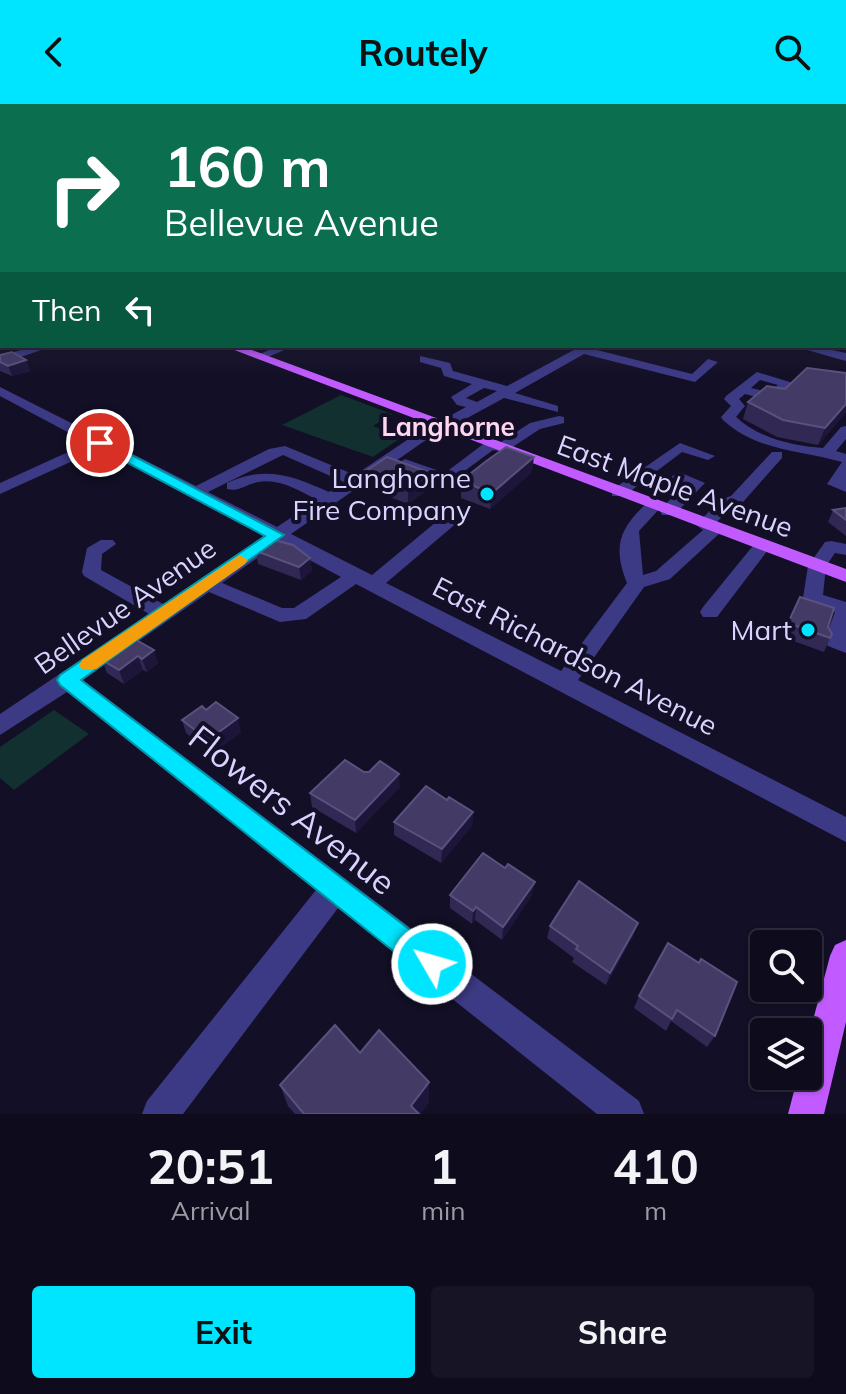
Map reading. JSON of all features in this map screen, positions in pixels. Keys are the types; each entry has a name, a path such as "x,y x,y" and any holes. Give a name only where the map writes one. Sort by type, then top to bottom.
{"main road":[{"name":"East Maple Avenue","path":"235,348 846,576"},
{"path":"806,1114 846,956"}],"street":[{"path":"0,360 40,348"},
{"path":"259,357 283,348"},
{"path":"586,348 695,378 712,362"},
{"name":"Bellevue Avenue","path":"0,726 388,459 586,348"},
{"path":"808,348 846,357"},
{"path":"388,459 447,479 496,447 556,415 507,392 448,373 446,366 424,359"},
{"path":"480,407 462,402 458,397 483,383"},
{"path":"742,389 731,399 738,406 728,417 735,426 814,453 846,459"},
{"name":"East Richardson Avenue","path":"0,391 846,830"},
{"path":"827,453 846,430"},
{"path":"0,489 100,443"},
{"path":"618,493 680,447 708,456"},
{"path":"201,497 274,452 285,450 355,481"},
{"path":"563,685 637,583 663,575 710,526 727,502 737,499 777,455"},
{"path":"727,502 725,496 757,457"},
{"path":"846,466 835,484 846,487"},
{"path":"201,497 250,477 270,474 330,499"},
{"path":"637,583 627,538 631,527 697,483 679,477"},
{"path":"206,583 280,615 299,614 364,580 459,512"},
{"path":"107,544 93,552 91,572 163,613"},
{"path":"710,612 762,546"},
{"path":"846,550 831,546 817,566 813,598 846,609 835,641 846,646"},
{"name":"Flowers Avenue","path":"67,680 626,1114"},
{"path":"170,1110 335,889"}],"green space":[{"path":"341,395 392,414 373,426 402,437 373,457 282,425"},
{"path":"54,710 89,734 14,790 0,778 0,747"}],"building":[{"path":"12,352 26,360 8,366 0,362 0,355"},
{"path":"807,368 846,373 846,404 825,428 783,420 748,402 767,386 785,389"},
{"path":"506,447 534,457 492,493 461,481 485,462"},
{"path":"387,457 431,473 408,489 363,473"},
{"path":"846,508 846,520 833,510"},
{"path":"270,539 293,545 310,558 299,567 256,551"},
{"path":"800,597 834,608 828,627 832,634 830,638 788,623"},
{"path":"133,638 154,650 142,659 138,656 119,670 102,660"},
{"path":"216,702 238,718 208,740 182,720 202,706 206,710"},
{"path":"345,760 364,772 369,772 380,761 399,774 355,820 310,793"},
{"path":"426,786 473,812 442,849 394,822"},
{"path":"483,853 505,868 508,864 535,882 503,927 476,907 473,911 450,895"},
{"path":"579,881 638,923 610,973 550,926"},
{"path":"668,943 737,982 715,1036 677,1010 672,1019 639,996"},
{"path":"335,1025 360,1053 379,1030 429,1082 411,1106 419,1114 304,1114 280,1085"}],"slow traffic":[{"path":"89,665 240,560"}],"place":[{"name":"Langhorne Fire Company","path":"487,494"},
{"name":"Mart","path":"808,630"}],"district":[{"name":"Langhorne","path":"448,427"}],"route":[{"path":"100,443 276,535 67,680 432,964"}]}
